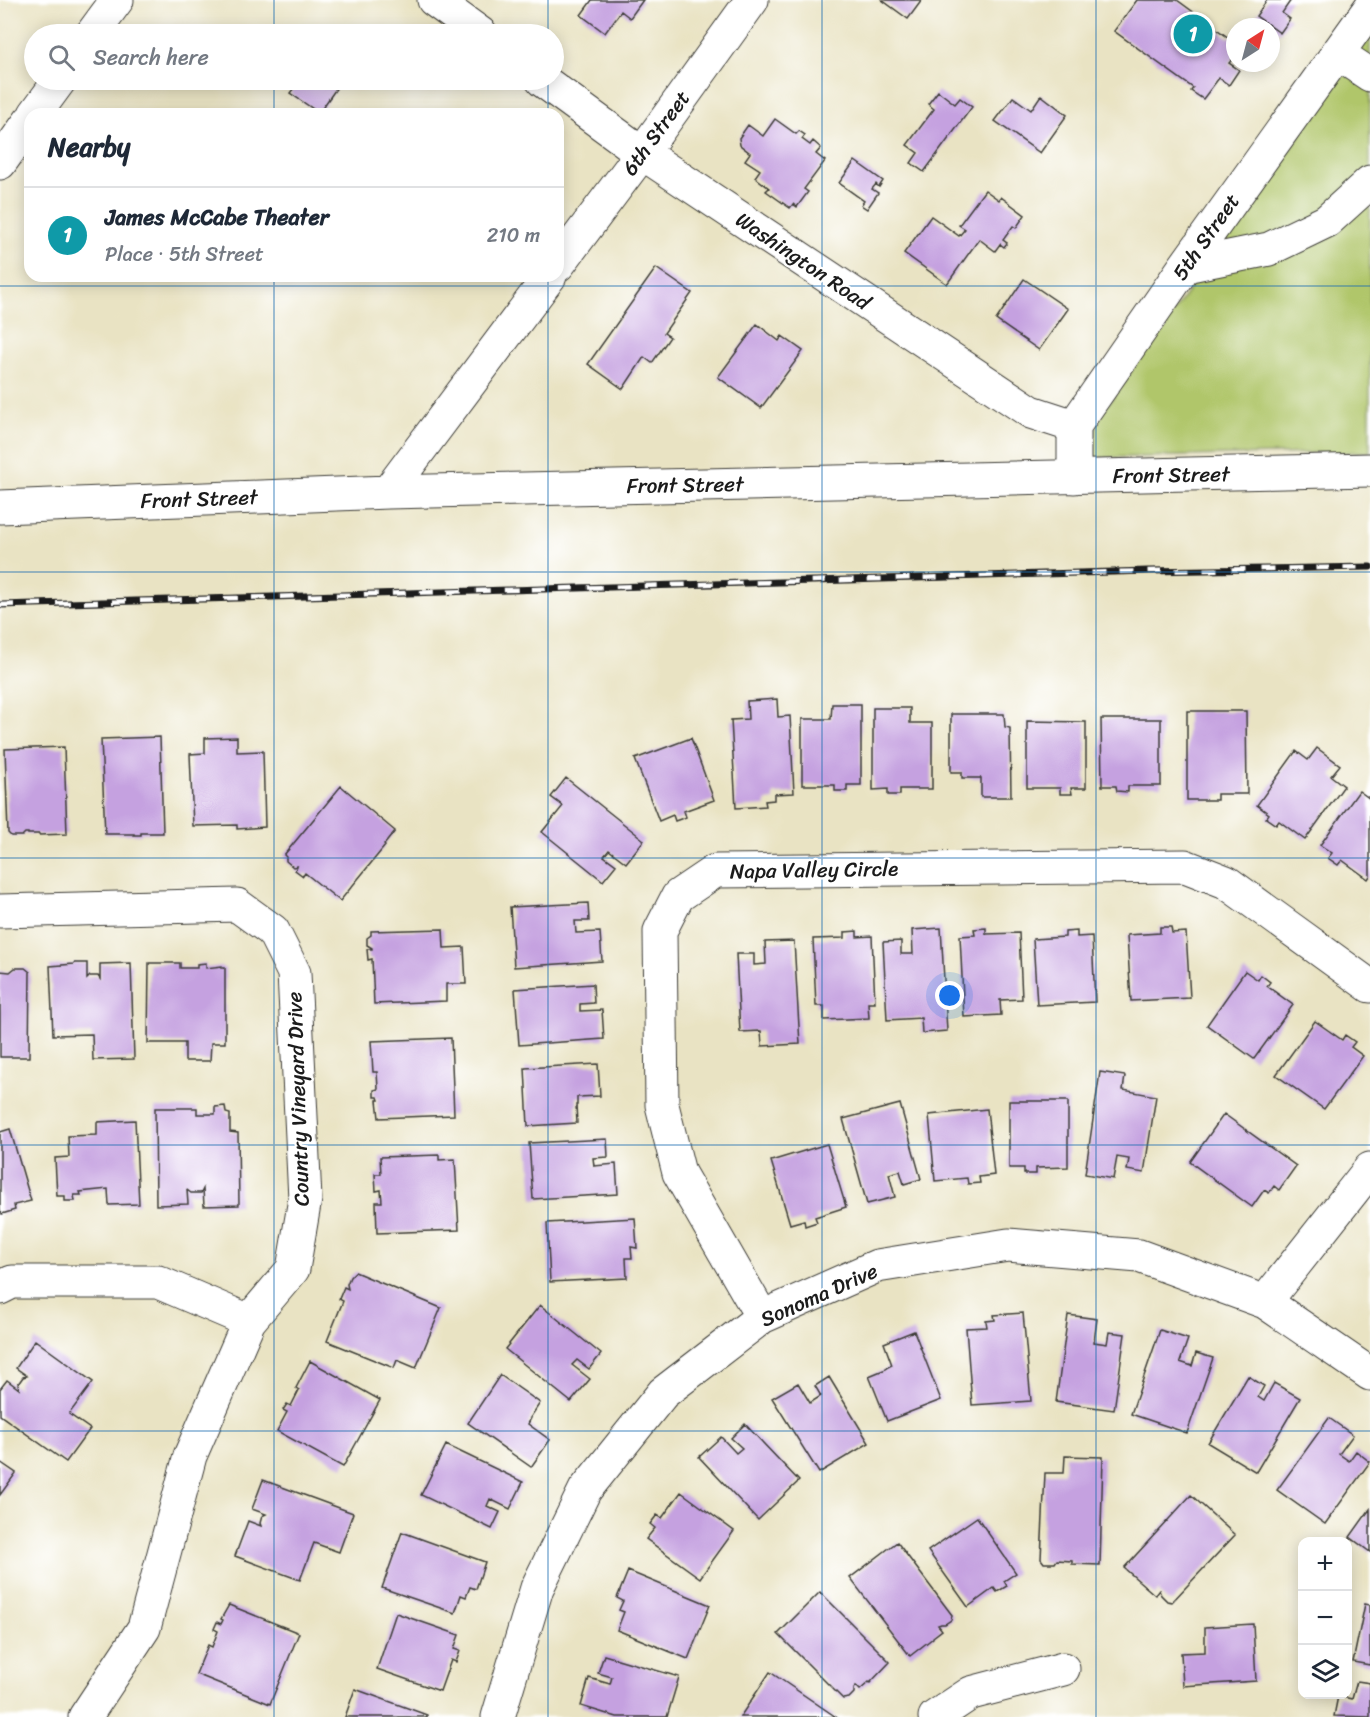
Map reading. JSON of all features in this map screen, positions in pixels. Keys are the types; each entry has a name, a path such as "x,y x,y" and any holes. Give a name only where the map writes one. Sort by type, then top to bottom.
{"street":[{"path":"99,24 117,0"},
{"path":"434,0 467,24"},
{"name":"6th Street","path":"564,257 752,0"},
{"name":"5th Street","path":"1074,426 1185,266 1370,8"},
{"path":"1337,53 1370,75"},
{"path":"39,108 53,90"},
{"name":"Washington Road","path":"556,90 642,153 1031,412 1074,426"},
{"path":"0,163 24,129"},
{"path":"1185,266 1269,249 1327,221 1370,183"},
{"path":"388,492 546,282"},
{"path":"1074,426 1074,477"},
{"name":"Front Street","path":"0,507 388,492 1370,470"},
{"name":"Napa Valley Circle","path":"762,1317 680,1173 662,1106 660,931 678,896 715,871 1185,866 1226,882 1370,986"},
{"name":"Country Vineyard Drive","path":"0,911 237,905 273,931 294,973 305,1199 293,1269 249,1321 190,1456 144,1628 85,1717"},
{"path":"1265,1302 1370,1169"},
{"name":"Sonoma Drive","path":"498,1717 537,1588 585,1490 663,1393 762,1317 877,1266 1008,1245 1138,1256 1265,1302 1370,1374"},
{"path":"0,1288 12,1282 158,1282 249,1321"},
{"path":"935,1717 971,1693 1063,1668"}],"green space":[{"path":"1370,36 1370,452 1088,458 1100,415"}],"building":[{"path":"592,0 643,0 630,18 621,11 605,33 581,15"},
{"path":"882,0 922,0 908,19"},
{"path":"1137,0 1177,0 1226,36 1226,72 1238,72 1229,85 1219,78 1203,99 1191,91 1193,88 1114,31"},
{"path":"1267,0 1291,0 1282,13 1290,19 1280,33 1280,18 1256,16"},
{"path":"292,90 335,90 322,108 312,108 290,93"},
{"path":"938,91 955,104 960,98 972,107 924,172 911,163 918,153 907,145 934,109 928,104"},
{"path":"1041,95 1067,115 1040,153 995,121 1013,97 1031,110"},
{"path":"775,119 796,134 799,131 805,135 802,139 810,145 813,141 821,148 816,154 825,161 804,189 808,192 797,207 793,204 790,208 766,191 769,188 755,177 760,170 745,160 750,153 740,145 739,138 748,125 763,136"},
{"path":"855,161 883,181 879,187 876,184 872,189 878,193 867,209 861,205 864,201 839,183"},
{"path":"985,190 999,200 1001,197 1025,215 1016,228 1013,226 1003,240 1007,243 1004,247 1000,244 995,251 979,239 947,284 904,253 931,216 959,236 965,229 959,225"},
{"path":"656,268 692,293 664,333 670,337 652,363 644,357 623,389 588,364"},
{"path":"1024,279 1068,309 1039,350 996,320"},
{"path":"757,324 779,341 782,336 803,351 761,408 718,377"},
{"path":"777,699 778,717 790,716 794,793 774,794 774,800 765,801 766,806 736,808 731,720 748,719 747,701"},
{"path":"832,704 861,704 861,785 847,785 847,791 835,791 835,785 802,785 802,719 831,719"},
{"path":"873,708 910,708 910,723 932,723 932,789 900,789 900,795 888,795 888,789 873,790"},
{"path":"1187,711 1246,711 1247,794 1217,794 1217,800 1187,800"},
{"path":"951,714 1004,714 1005,727 1010,728 1011,797 981,797 981,778 962,778 962,772 951,772"},
{"path":"1101,719 1161,719 1161,786 1128,786 1128,792 1117,791 1116,786 1102,786"},
{"path":"1027,721 1086,722 1086,788 1071,788 1072,794 1060,794 1060,788 1027,788"},
{"path":"160,737 163,833 105,834 101,739"},
{"path":"237,737 237,752 263,751 265,827 237,829 237,825 193,826 190,754 205,753 205,738"},
{"path":"691,738 714,800 684,811 686,817 675,821 673,815 659,821 635,759"},
{"path":"64,747 67,834 25,833 22,836 11,836 8,833 5,749"},
{"path":"1317,748 1340,765 1331,776 1344,786 1305,840 1279,821 1276,825 1266,818 1269,814 1257,805 1296,751 1308,760"},
{"path":"566,778 644,840 626,863 609,850 604,856 616,865 603,881 542,832 563,806 551,797"},
{"path":"341,786 395,831 340,901 305,873 303,876 295,870 297,866 293,867 286,861 284,855"},
{"path":"1359,791 1370,799 1370,876 1368,879 1342,860 1338,865 1328,858 1332,853 1320,845"},
{"path":"588,903 589,921 575,921 576,933 600,932 602,961 514,967 510,907"},
{"path":"1160,927 1171,927 1172,933 1186,932 1190,998 1131,1001 1127,935 1160,933"},
{"path":"941,928 947,1031 922,1033 921,1018 887,1020 883,942 901,941 901,954 913,954 912,930"},
{"path":"986,928 986,934 1019,933 1022,999 1000,1000 1001,1015 964,1017 960,936 975,935 974,929"},
{"path":"443,929 444,948 464,947 466,984 446,984 446,1001 374,1004 372,959 368,960 367,949 372,949 367,945 367,938 371,935 371,931"},
{"path":"857,931 857,937 872,936 875,1003 868,1003 869,1018 824,1020 824,1006 816,1006 813,939 845,938 845,932"},
{"path":"1077,931 1077,937 1092,936 1095,1002 1037,1005 1033,939 1065,937 1065,932"},
{"path":"794,941 800,1044 762,1046 761,1031 740,1032 736,954 754,954 754,965 766,964 765,942"},
{"path":"87,963 87,979 90,976 98,976 100,979 100,964 131,963 134,1059 93,1060 92,1034 53,1035 50,966"},
{"path":"149,963 180,963 180,968 197,968 197,964 206,963 206,968 222,966 225,968 225,1043 211,1043 210,1061 185,1061 185,1043 148,1043"},
{"path":"15,968 25,968 30,972 29,1057 0,1057 0,971 10,972"},
{"path":"1245,971 1258,980 1261,975 1270,982 1267,986 1293,1005 1254,1059 1207,1025"},
{"path":"593,984 594,1003 580,1004 580,1011 602,1010 604,1039 519,1045 515,989"},
{"path":"1315,1021 1342,1040 1345,1035 1355,1042 1351,1047 1363,1056 1324,1109 1276,1075"},
{"path":"451,1038 454,1115 379,1118 377,1100 379,1100 378,1097 374,1097 374,1090 378,1089 377,1072 373,1072 371,1041"},
{"path":"598,1064 600,1096 577,1097 577,1123 528,1126 525,1068"},
{"path":"1100,1072 1125,1076 1123,1090 1156,1096 1144,1173 1127,1170 1129,1159 1117,1157 1113,1179 1085,1174"},
{"path":"1009,1101 1068,1101 1068,1167 1036,1168 1036,1174 1024,1174 1024,1168 1009,1168"},
{"path":"900,1104 921,1179 904,1184 900,1171 889,1174 895,1197 867,1204 843,1119"},
{"path":"225,1106 226,1113 230,1114 230,1132 238,1133 239,1205 204,1206 203,1189 201,1193 191,1193 187,1190 188,1204 156,1205 155,1108 197,1108 197,1114 215,1114 215,1107"},
{"path":"987,1109 994,1175 979,1177 980,1183 968,1184 967,1178 935,1181 929,1115"},
{"path":"1224,1114 1296,1166 1279,1190 1274,1186 1269,1193 1264,1190 1252,1207 1190,1162"},
{"path":"135,1120 139,1204 109,1205 108,1189 80,1192 81,1195 74,1195 75,1201 65,1201 65,1196 57,1196 55,1158 69,1157 68,1136 97,1135 97,1122"},
{"path":"10,1129 31,1201 14,1205 15,1210 2,1214 0,1210 0,1132"},
{"path":"607,1139 608,1157 593,1158 594,1166 616,1164 618,1194 533,1199 529,1143"},
{"path":"827,1144 846,1207 815,1217 817,1222 805,1226 804,1220 790,1224 771,1161"},
{"path":"439,1155 439,1160 455,1159 459,1230 377,1233 376,1202 382,1202 381,1190 376,1191 375,1174 381,1174 380,1157"},
{"path":"635,1218 637,1248 631,1247 632,1258 626,1258 627,1278 550,1282 547,1223"},
{"path":"355,1272 441,1308 416,1368 397,1360 394,1368 327,1341 343,1301 339,1299 344,1287 348,1289 347,1284"},
{"path":"540,1305 601,1354 589,1369 577,1360 572,1365 590,1379 571,1402 505,1349"},
{"path":"1023,1313 1031,1401 972,1405 966,1328 987,1327 986,1321 995,1320 994,1315"},
{"path":"1068,1315 1097,1319 1094,1342 1107,1344 1109,1332 1125,1334 1114,1410 1056,1402"},
{"path":"1160,1330 1188,1339 1180,1362 1192,1366 1196,1353 1213,1358 1187,1433 1131,1414"},
{"path":"914,1331 941,1400 887,1421 869,1376 892,1365 884,1343"},
{"path":"35,1340 93,1382 69,1414 90,1429 66,1462 0,1415 0,1389 7,1380 19,1389 18,1384 23,1377 27,1376 16,1368"},
{"path":"310,1361 380,1400 343,1467 277,1431 287,1412 283,1410 287,1404 291,1406 299,1390 296,1388"},
{"path":"500,1375 540,1403 528,1424 550,1440 531,1467 468,1423"},
{"path":"1248,1376 1264,1386 1258,1397 1264,1401 1274,1383 1300,1398 1256,1472 1208,1443"},
{"path":"829,1377 869,1443 819,1473 772,1398 798,1383 810,1403 821,1396 815,1386"},
{"path":"1329,1418 1353,1435 1339,1454 1349,1461 1356,1451 1370,1462 1325,1524 1277,1490"},
{"path":"745,1424 799,1481 758,1520 699,1457 721,1437 736,1453 742,1448 731,1438"},
{"path":"446,1445 523,1482 510,1509 490,1499 487,1506 500,1512 492,1529 421,1495"},
{"path":"1065,1456 1103,1457 1100,1565 1072,1564 1072,1561 1057,1560 1055,1563 1044,1563 1041,1559 1045,1473 1064,1473"},
{"path":"0,1462 16,1473 0,1495"},
{"path":"263,1480 353,1513 339,1552 314,1543 300,1580 235,1556 248,1521 261,1526 262,1516 266,1514 252,1509"},
{"path":"681,1492 734,1531 700,1578 646,1539 655,1528 650,1524 657,1515 662,1518"},
{"path":"1191,1495 1235,1535 1172,1602 1167,1601 1159,1590 1155,1595 1124,1568"},
{"path":"1370,1509 1370,1552 1350,1537"},
{"path":"977,1517 1016,1573 1004,1581 1007,1586 997,1592 994,1588 968,1607 928,1551"},
{"path":"402,1532 485,1562 476,1589 470,1587 466,1597 461,1595 455,1613 382,1588"},
{"path":"897,1542 952,1615 951,1620 938,1625 942,1630 910,1656 850,1578"},
{"path":"628,1571 710,1605 688,1659 617,1630 624,1612 619,1610 623,1601 617,1598"},
{"path":"820,1592 890,1662 870,1683 860,1690 856,1686 849,1698 843,1699 778,1634"},
{"path":"1365,1604 1370,1605 1370,1665 1353,1662"},
{"path":"229,1605 299,1633 270,1704 196,1674 208,1645 212,1647 218,1631 214,1629 217,1622 221,1624 223,1620 221,1619"},
{"path":"396,1613 459,1635 454,1649 460,1651 456,1662 451,1660 440,1691 377,1669"},
{"path":"1253,1624 1256,1681 1183,1686 1181,1653 1205,1652 1205,1627"},
{"path":"604,1655 679,1677 667,1717 617,1717 581,1706 589,1678 610,1684 612,1677 598,1673"},
{"path":"770,1672 836,1717 740,1717"},
{"path":"1357,1681 1370,1683 1370,1717 1334,1716 1337,1699 1352,1699"},
{"path":"355,1689 427,1715 427,1717 345,1717"}],"railway":[{"path":"0,605 1148,571 1370,567"}],"place":[{"name":"James McCabe Theater","path":"1193,34"}]}
